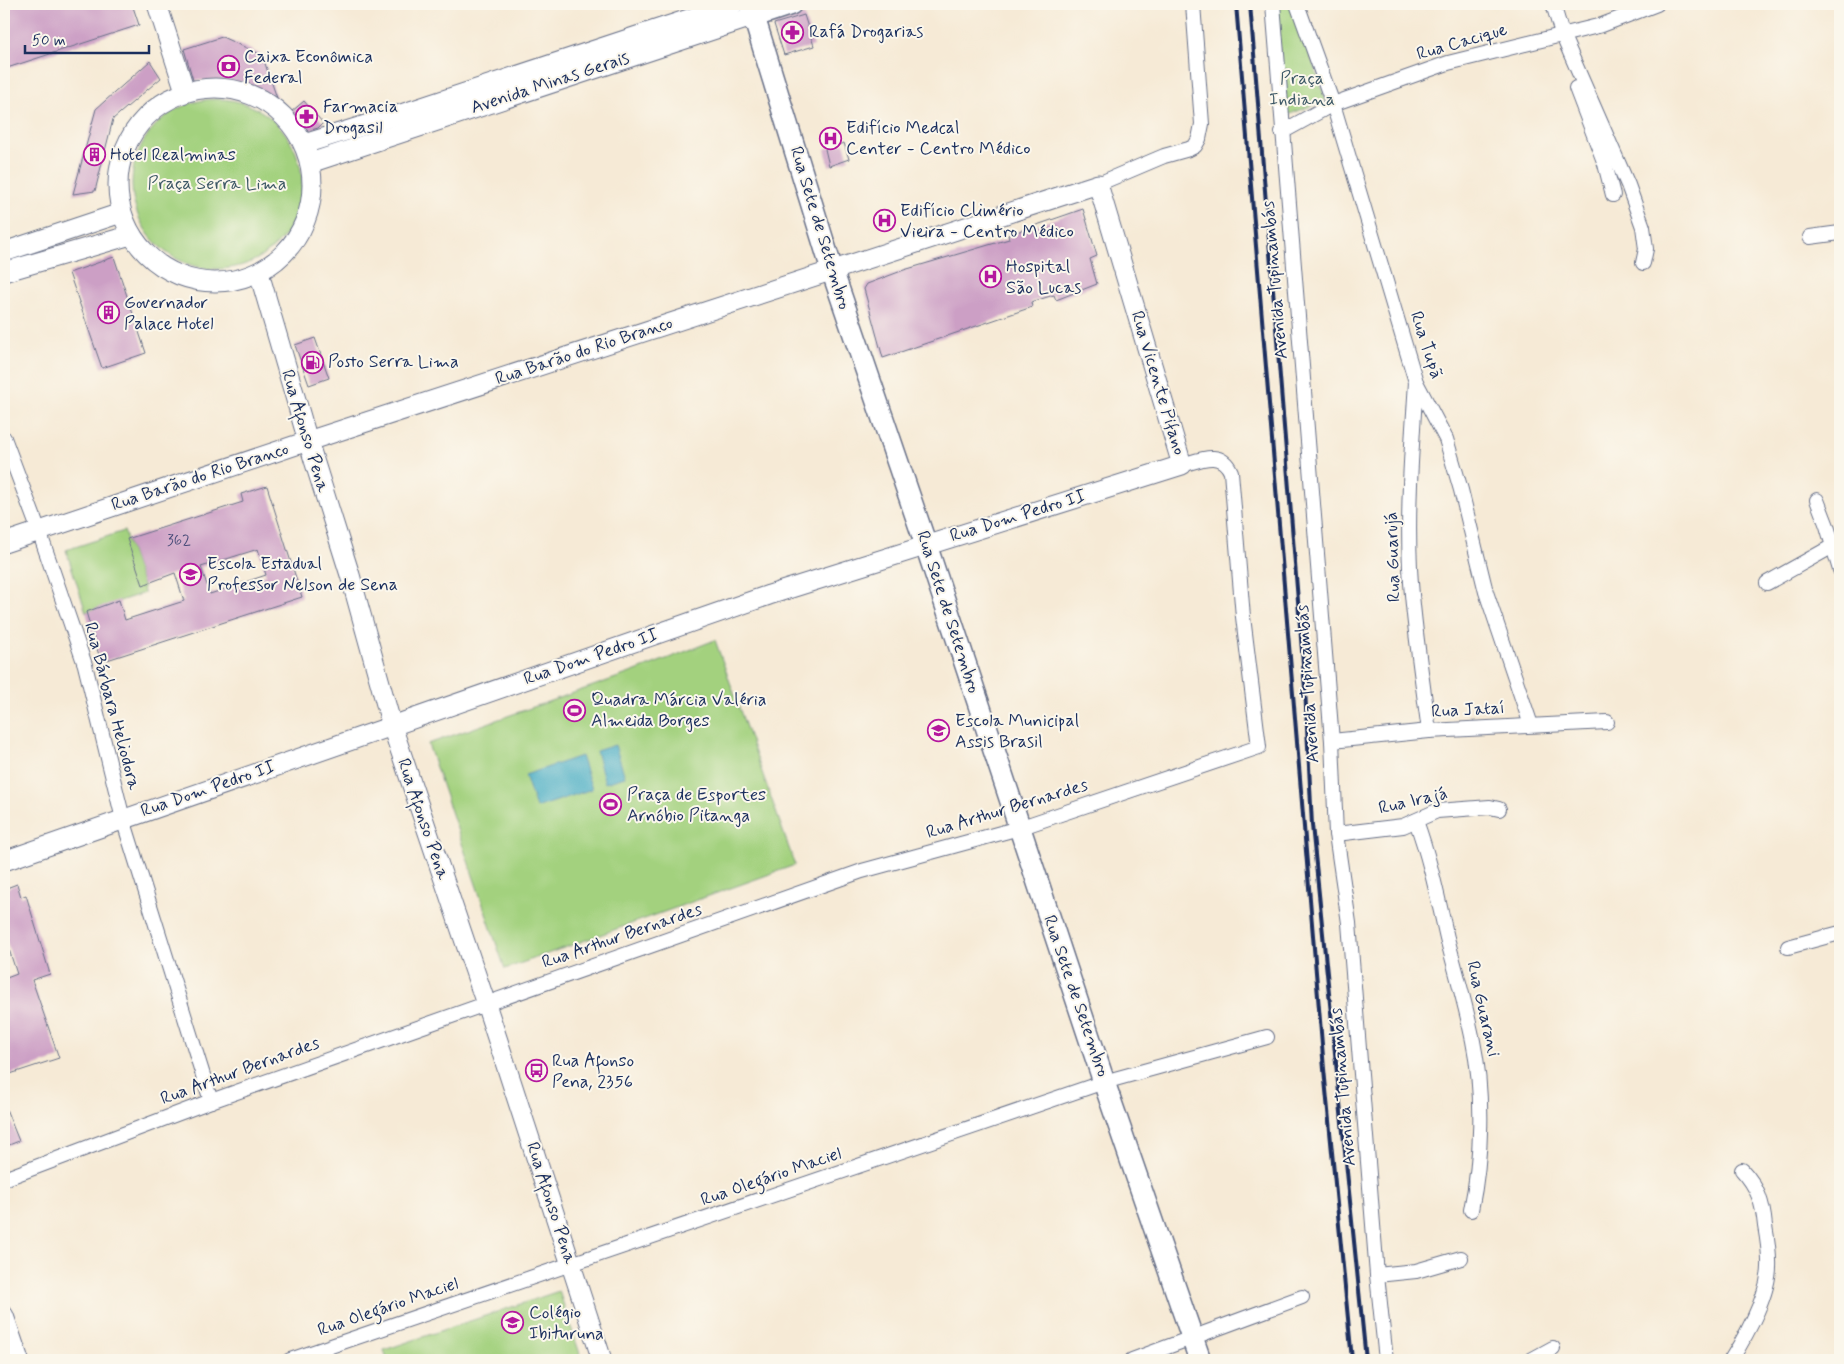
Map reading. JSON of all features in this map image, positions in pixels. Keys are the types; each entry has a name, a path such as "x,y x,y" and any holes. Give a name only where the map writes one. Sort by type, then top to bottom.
{"main road":[{"name":"Avenida Minas Gerais","path":"752,10 791,4"},
{"name":"Rua Sete de Setembro","path":"752,10 832,270 926,545 1104,1082 1200,1360"}],"street":[{"path":"157,4 185,92"},
{"name":"Avenida Minas Gerais","path":"304,144 734,4"},
{"name":"Rua Barão do Rio Branco","path":"4,543 308,441 1098,184 1164,156 1184,152 1195,146 1201,132 1193,4"},
{"name":"Avenida Tupinambás","path":"1273,4 1332,741 1336,834 1349,923 1376,1275 1386,1360"},
{"name":"Rua Tupã","path":"1296,4 1333,104 1416,382 1446,439 1461,490 1486,592 1531,725"},
{"path":"1552,4 1562,34 1628,185 1643,227 1646,249 1643,263"},
{"name":"Rua Cacique","path":"1282,132 1333,104 1448,64 1602,25 1657,4"},
{"name":"Avenida Minas Gerais","path":"310,163 752,10"},
{"path":"1571,54 1571,75 1605,164 1613,195"},
{"path":"211,87 238,89 263,99 284,116 304,144 310,163 312,195 303,226 285,253 259,273 231,282 202,282 183,277 174,274 149,258 131,236 121,213 117,188 120,163 128,139 143,118 162,102 185,92 211,87"},
{"name":"Rua Vicente Pifano","path":"1098,184 1182,465 1211,457 1223,460 1228,464 1231,472 1243,617 1259,747"},
{"path":"4,252 121,213"},
{"path":"1810,237 1840,233"},
{"path":"4,272 131,236"},
{"name":"Rua Afonso Pena","path":"259,273 308,441 350,575 392,726 486,1004 602,1360"},
{"name":"Rua Guarujá","path":"1416,382 1412,440 1410,566 1412,602 1429,731"},
{"name":"Rua Bárbara Heliodora","path":"4,438 39,531 85,665 123,819 211,1101"},
{"name":"Rua Dom Pedro II","path":"4,861 769,595 1182,465"},
{"path":"1817,500 1837,545 1840,570"},
{"path":"1767,583 1837,545"},
{"name":"Rua Jataí","path":"1332,741 1429,731 1607,722"},
{"name":"Rua Arthur Bernardes","path":"4,1179 211,1101 862,871 1019,828 1259,747"},
{"name":"Rua Irajá","path":"1336,834 1403,826 1437,811 1490,807 1498,809"},
{"name":"Rua Guarani","path":"1416,821 1430,865 1467,1013 1477,1066 1479,1092 1478,1161 1471,1210"},
{"path":"1788,947 1840,933"},
{"name":"Rua Olegário Maciel","path":"290,1360 1104,1082 1267,1037"},
{"path":"1731,1360 1760,1302 1767,1281 1770,1262 1763,1206 1752,1181 1742,1170"},
{"path":"1376,1275 1416,1271 1461,1258"},
{"path":"1132,1360 1193,1339 1302,1297"},
{"path":"4,1316 19,1360"},
{"path":"1531,1360 1553,1348"}],"green space":[{"name":"Praça Indiana","path":"1276,4 1292,4 1326,100 1285,116"},
{"name":"Praça Serra Lima","path":"225,99 250,105 271,118 283,130 299,159 302,184 301,201 296,217 283,238 271,250 242,266 209,269 184,263 163,250 151,238 135,209 132,176 138,151 151,130 163,118 192,102"},
{"path":"124,531 143,585 144,593 86,612 66,550"},
{"name":"Praça de Esportes Arnóbio Pitanga","path":"715,640 795,865 505,969 428,744 633,672"},
{"name":"Colégio Ibituruna","path":"559,1291 582,1360 387,1360 384,1350"}],"water":[{"path":"615,745 625,777 605,783 596,751"},
{"path":"581,756 592,789 536,808 525,775"}],"building":[{"path":"4,4 132,4 139,25 4,69"},
{"name":"Rafá Drogarias","path":"804,15 814,46 784,55 774,24"},
{"name":"Caixa Econômica Federal","path":"222,37 262,55 277,98 245,83 193,80 184,49"},
{"name":"Hotel Realminas","path":"150,61 161,78 113,119 95,191 73,194 96,109"},
{"name":"Farmacia Drogasil","path":"304,101 323,123 318,128 308,131 291,112"},
{"path":"844,143 849,159 829,166 825,149"},
{"name":"Hospital São Lucas","path":"1083,209 1097,256 1090,259 1097,284 1056,300 1054,295 1031,302 1032,307 883,358 864,289 867,284 904,270 1009,239 1008,235"},
{"name":"Governador Palace Hotel","path":"114,257 146,353 102,368 69,273"},
{"name":"Posto Serra Lima","path":"315,338 329,378 309,385 295,345"},
{"name":"Escola Estadual Professor Nelson de Sena","path":"267,486 302,597 101,662 86,612 119,600 125,620 184,601 175,573 143,585 127,539 243,502 241,494","holes":["258,549 266,575 210,594 201,567"]},
{"path":"17,884 21,897 26,895 50,974 32,980 59,1058 4,1076 4,979 17,974 4,934 4,889"},
{"path":"4,1104 19,1141 4,1147"}],"railway":[{"path":"1236,4 1324,1069 1352,1360"},
{"path":"1250,4 1305,688 1312,825 1366,1360"}],"place":[{"name":"Rafá Drogarias","path":"793,32"},
{"name":"Caixa Econômica Federal","path":"228,67"},
{"name":"Farmacia Drogasil","path":"307,117"},
{"name":"Edifício Medcal Center - Centro Médico","path":"830,138"},
{"name":"Hotel Realminas","path":"94,155"},
{"name":"Edifício Climério Vieira - Centro Médico","path":"884,221"},
{"name":"Hospital São Lucas","path":"990,277"},
{"name":"Governador Palace Hotel","path":"108,313"},
{"name":"Posto Serra Lima","path":"312,362"},
{"name":"Escola Estadual Professor Nelson de Sena","path":"191,574"},
{"name":"Quadra Márcia Valéria Almeida Borges","path":"575,710"},
{"name":"Escola Municipal Assis Brasil","path":"939,731"},
{"name":"Praça de Esportes Arnóbio Pitanga","path":"611,805"},
{"name":"Rua Afonso Pena, 2356","path":"536,1071"},
{"name":"Colégio Ibituruna","path":"513,1323"}]}
